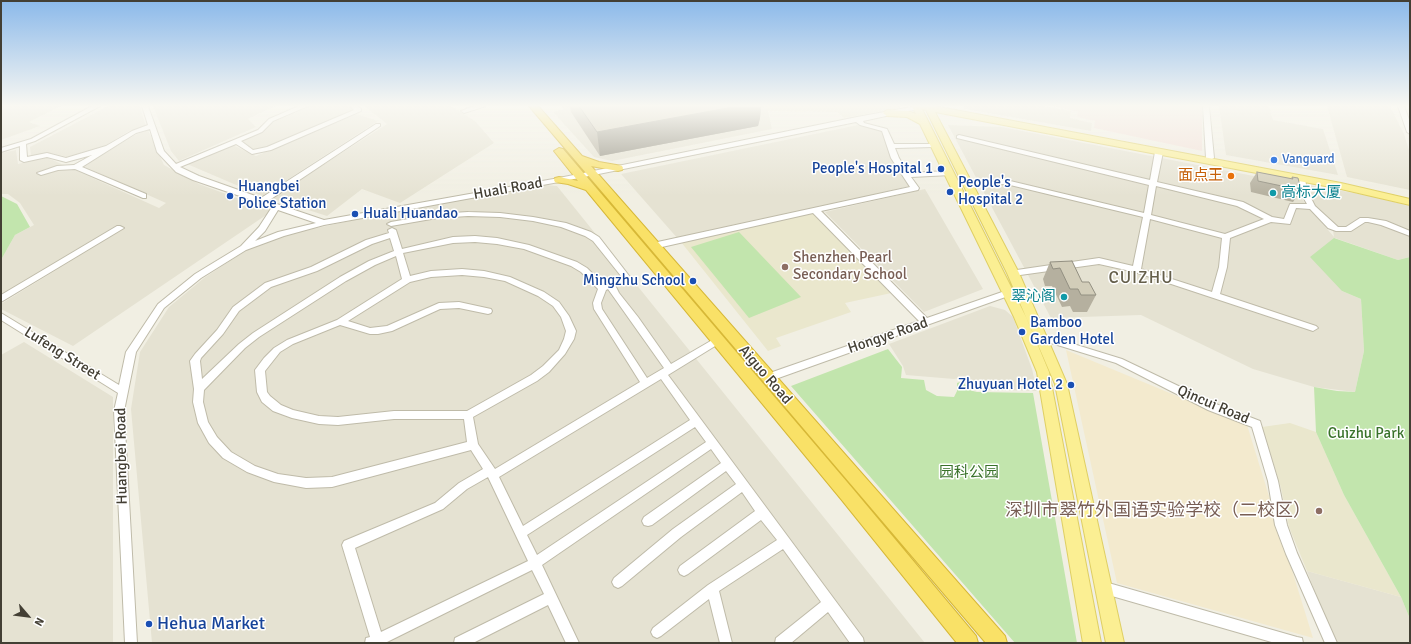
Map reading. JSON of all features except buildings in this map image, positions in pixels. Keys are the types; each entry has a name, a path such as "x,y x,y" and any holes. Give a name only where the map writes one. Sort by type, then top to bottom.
{"highway":[{"name":"Aiguo Road","path":"547,136 565,158 585,175 597,189 717,341 847,494 969,643"},
{"name":"Aiguo Road","path":"558,136 576,157 585,175"},
{"path":"576,157 597,165 618,168"},
{"path":"555,181 562,170 565,158"},
{"path":"555,181 569,181 597,189 608,175 618,168"},
{"name":"Aiguo Road","path":"597,189 653,246 998,643"}],"main road":[{"path":"931,136 1020,317 1043,372 1092,643"},
{"path":"944,136 1013,273 1061,384 1105,588 1115,643"},
{"path":"1076,136 1361,190 1410,202"},
{"path":"1087,136 1361,186 1410,197"}],"street":[{"path":"1,150 23,144 38,136"},
{"path":"76,167 127,136"},
{"name":"Huali Road","path":"156,136 164,156 175,167 196,178 324,223 555,181 774,136"},
{"path":"175,167 248,136"},
{"path":"236,141 252,152 269,149 299,136"},
{"path":"261,202 361,136"},
{"path":"653,246 915,188 895,158 887,136"},
{"path":"1208,136 1210,158"},
{"path":"959,137 1240,204 1270,219 1287,222 1294,206 1312,206"},
{"path":"23,144 24,160 47,155 66,160 106,148"},
{"path":"891,146 935,145"},
{"path":"1137,270 1159,152"},
{"path":"41,173 57,168 76,167 143,196"},
{"path":"907,175 948,173"},
{"path":"1302,179 1303,190 1312,206 1331,226 1348,229 1363,220 1368,220 1379,222 1410,234"},
{"path":"982,183 1006,182 1147,216 1226,237 1270,219"},
{"name":"Huangbei Road","path":"243,248 262,229 276,207"},
{"path":"816,210 925,322"},
{"path":"388,211 393,234 407,280"},
{"path":"391,224 437,216 468,214 500,215 533,219 563,225 588,234 596,239 626,277 606,286 597,303 598,309 646,384"},
{"name":"Huangbei Road","path":"131,643 122,507 119,411 131,352 161,306 198,276 243,248 281,234 324,223"},
{"path":"1,299 120,228"},
{"path":"393,234 364,244 314,269 268,285 236,309 214,340 195,361 199,389 198,402 203,422 213,440 227,456 251,469 278,479 306,483 332,482 473,445"},
{"path":"1216,295 1223,266 1226,237"},
{"path":"199,389 242,346 256,335 343,279 372,263 398,252 453,240 475,239 497,241 532,248 574,264 606,286 616,295 635,319 696,421 858,643"},
{"path":"1013,273 1099,261 1137,270 1216,295 1257,311 1313,328"},
{"path":"462,272 484,274 507,279 541,294 556,304 565,316 571,331 569,340 562,352 546,369 534,378 468,415 394,415 338,421 319,420 292,414 277,408 266,399 262,392 260,370 277,350 290,342 340,322 407,280 431,274 462,272"},
{"name":"Hongye Road","path":"767,378 1008,293"},
{"path":"340,322 370,331 378,331 388,329 439,306 459,305 488,311"},
{"name":"Lufeng Street","path":"1,316 123,392"},
{"name":"Qincui Road","path":"1041,338 1056,340 1119,361 1212,407 1256,424 1274,481 1281,525 1331,643"},
{"path":"712,443 535,563 375,642 348,545 439,506 463,486 492,472 646,384 717,341"},
{"path":"468,415 473,445 492,472 573,643"},
{"path":"521,533 696,421"},
{"path":"648,521 727,464"},
{"path":"618,582 677,533 743,485"},
{"path":"684,570 763,512"},
{"path":"657,632 712,589 784,542"},
{"path":"1105,588 1297,643"},
{"path":"712,589 726,643"},
{"path":"460,643 551,597"},
{"path":"781,643 829,603"}],"shaded area":[{"path":"1,136 12,136 1,140"},
{"path":"51,136 121,136 103,147 67,157 51,153 31,156 30,147"},
{"path":"133,136 151,136 164,165 199,184 272,211 73,346 1,309 1,304 74,259 1,303 1,260 15,235 34,225 20,203 8,194 1,194 1,153 16,150 18,164 46,157 159,208 166,203 83,166"},
{"path":"165,136 235,136 179,161 171,151"},
{"path":"241,136 296,136 257,153 236,138"},
{"path":"304,136 355,136 262,196 187,164 233,145 256,156"},
{"path":"368,136 488,136 494,143 400,203 362,189 327,216 271,198"},
{"path":"575,136 737,136 612,161 594,157"},
{"path":"805,136 885,136 910,186 679,240 621,174"},
{"path":"954,136 1049,136 1295,184 1294,190 1334,237 1332,224 1316,207 1308,185 1366,195 1410,206 1410,257 1398,260 1335,238 1342,291 1361,299 1364,351 1355,392 1314,387 1253,369 1141,315 1051,318"},
{"path":"1132,136 1202,136 1202,151"},
{"path":"1223,136 1325,136 1338,175 1226,155"},
{"path":"1335,136 1405,136 1410,153 1410,190 1347,177"},
{"path":"546,185 557,186 925,643 152,643 131,409 140,352 169,307 204,278 245,251 281,236 390,212"},
{"path":"925,189 983,289 924,312 825,212"},
{"name":"Shenzhen Pearl Secondary School","path":"811,212 896,292 845,303 851,312 776,338 781,346 768,351 681,242"},
{"path":"990,306 1005,310 1013,317 1032,369 1037,391 977,389 972,387 966,377 954,379 906,375 903,366 889,344"},
{"path":"24,342 113,397 113,643 1,643 1,355"},
{"path":"1066,350 1247,425 1313,638 1117,583"},
{"name":"深圳市翠竹外国语实验学校（二校区）","path":"1290,423 1316,432 1344,495 1401,597 1307,571 1289,527 1281,488 1262,427"},
{"path":"1307,571 1401,597 1410,619 1410,643 1334,643"}],"green space":[{"path":"1,196 17,204 30,227 15,235 1,260"},
{"path":"739,232 801,297 749,318 691,247"},
{"name":"Cuizhu Park","path":"1334,238 1398,260 1410,257 1410,619 1401,597 1344,495 1316,432 1314,387 1355,392 1364,351 1361,299 1342,291 1310,257"},
{"name":"园科公园","path":"888,349 902,367 901,378 924,380 926,390 937,396 954,397 957,391 957,383 963,381 969,390 977,392 1033,393 1077,643 1015,643 791,386"}],"place":[{"name":"Vanguard","path":"1274,160"},
{"name":"People's Hospital 1","path":"941,169"},
{"name":"面点王","path":"1231,176"},
{"name":"People's Hospital 2","path":"950,192"},
{"name":"高标大厦","path":"1273,193"},
{"name":"Huangbei Police Station","path":"230,196"},
{"name":"Huali Huandao","path":"355,214"},
{"name":"Shenzhen Pearl Secondary School","path":"785,267"},
{"name":"Mingzhu School","path":"693,281"},
{"name":"翠沁阁","path":"1064,297"},
{"name":"Bamboo Garden Hotel","path":"1022,332"},
{"name":"Zhuyuan Hotel 2","path":"1071,385"},
{"name":"深圳市翠竹外国语实验学校（二校区）","path":"1319,511"},
{"name":"Hehua Market","path":"149,624"}],"district":[{"name":"CUIZHU","path":"1141,279"}]}
